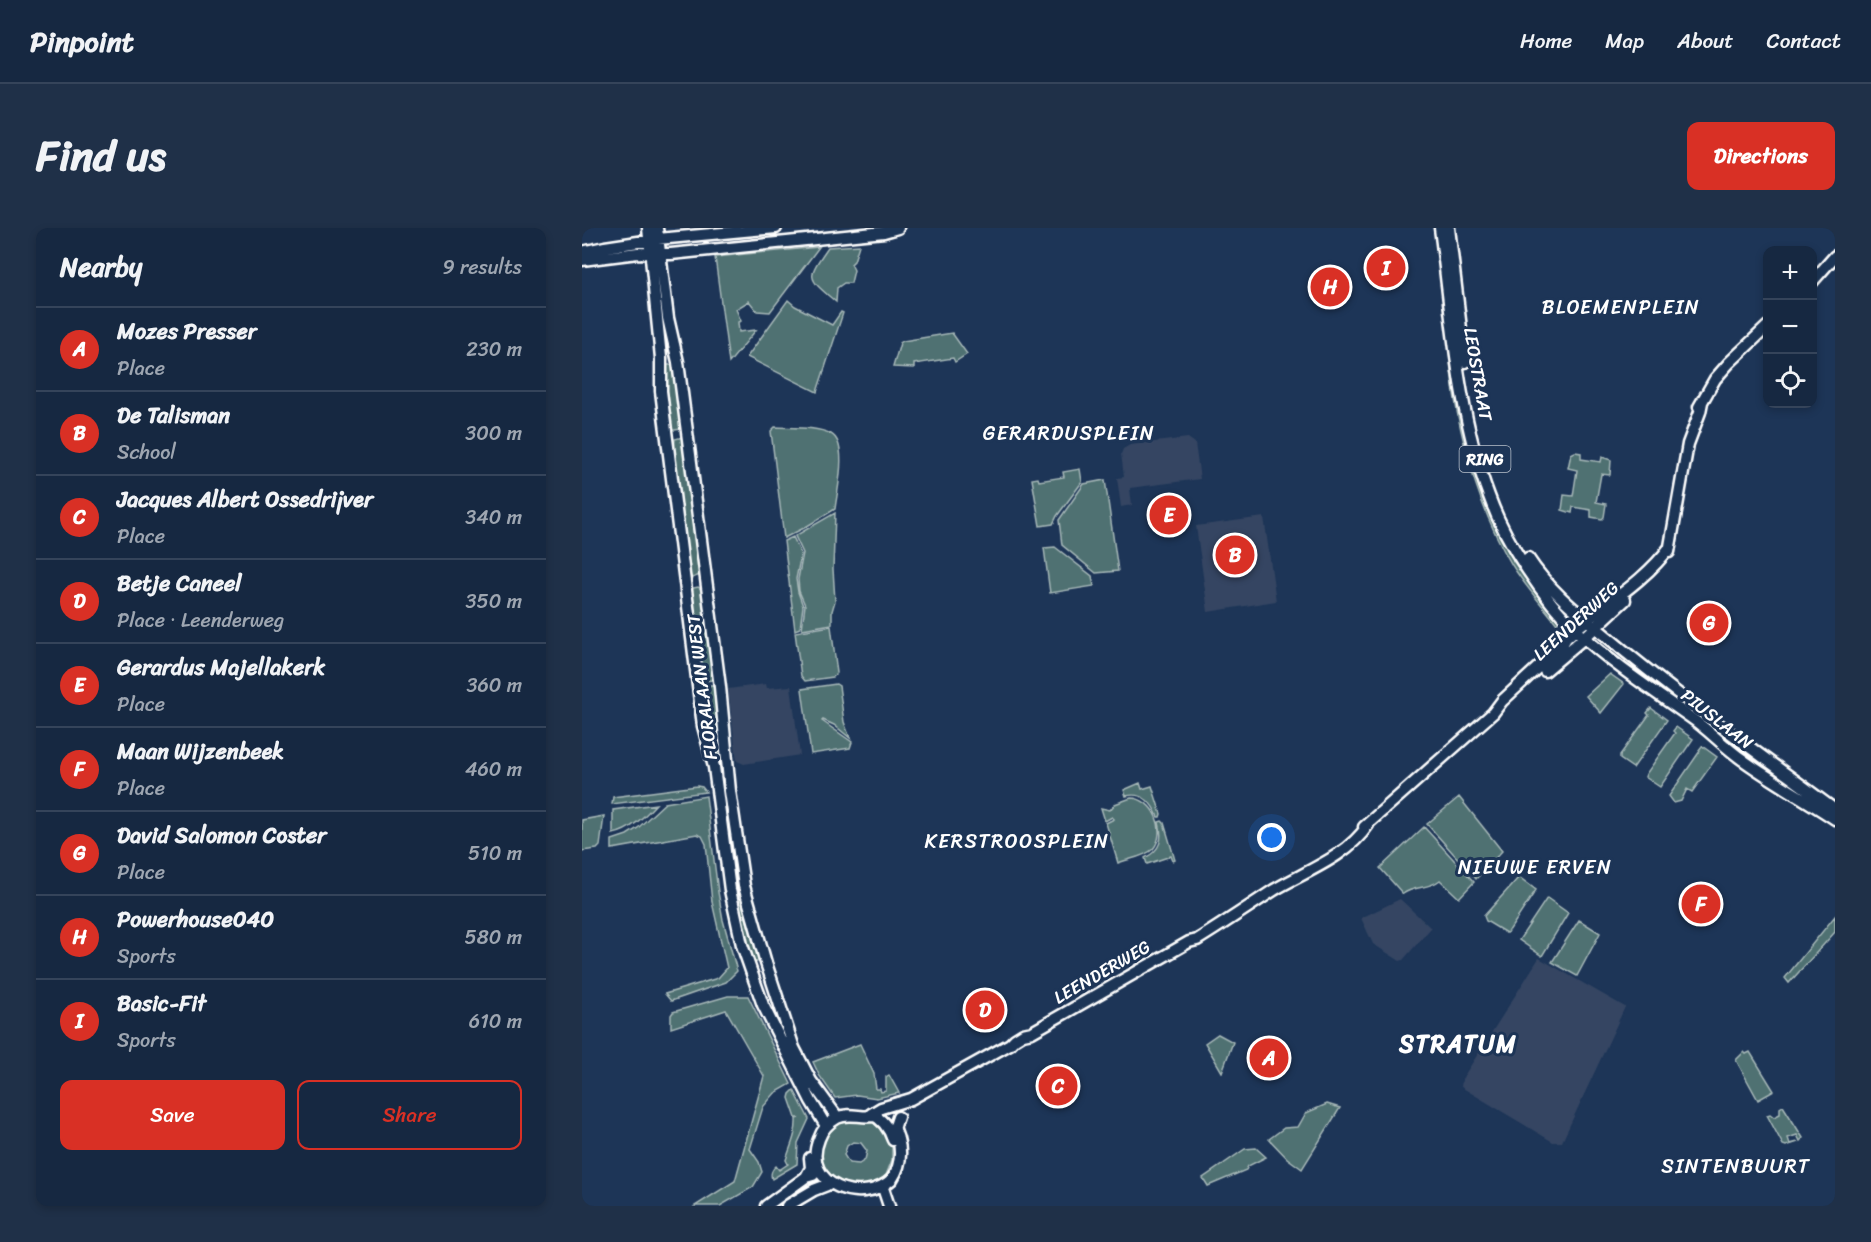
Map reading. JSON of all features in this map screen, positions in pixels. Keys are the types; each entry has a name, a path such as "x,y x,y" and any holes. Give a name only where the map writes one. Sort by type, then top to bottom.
{"main road":[{"path":"648,228 655,243 671,254 884,232 898,228"},
{"path":"582,252 605,247 776,228"},
{"name":"LEOSTRAAT","path":"1440,228 1463,396 1472,439 1488,495 1520,559 1546,595 1584,638"},
{"name":"LEOSTRAAT","path":"1449,228 1468,382 1491,481 1508,523 1530,561 1550,586 1591,624"},
{"path":"582,260 628,253 655,243"},
{"name":"FLORALAAN WEST","path":"655,243 678,362 720,687 735,831 744,886 766,963 795,1048 811,1081 835,1114"},
{"name":"FLORALAAN WEST","path":"655,243 661,391 703,726 714,767 735,918 749,970 763,1005 822,1121"},
{"path":"1817,278 1835,256"},
{"name":"LEENDERWEG","path":"873,1115 886,1107 911,1099 965,1070 1023,1034 1032,1032 1189,942 1197,940 1307,871 1328,861 1361,835 1368,825 1493,712 1575,630 1608,614 1653,577 1667,559 1693,418 1715,380 1763,330"},
{"name":"LEENDERWEG","path":"1493,712 1506,706 1584,638 1591,624"},
{"name":"PIUSLAAN","path":"1591,624 1646,669 1835,810"},
{"name":"PIUSLAAN","path":"1584,638 1693,719 1743,760 1835,819"},
{"name":"LEENDERWEG","path":"891,1128 908,1107 957,1079 965,1070"},
{"path":"766,1206 806,1177 812,1176 814,1168 812,1142 822,1121 835,1114 852,1110 873,1115 891,1128 899,1145 900,1160 893,1178 880,1196 846,1196 826,1184 814,1168"},
{"path":"822,1121 844,1116 869,1117 873,1115"},
{"path":"787,1206 826,1184"}],"shaded area":[{"name":"GERARDUSPLEIN","path":"1188,438 1195,443 1200,479 1130,488 1132,505 1121,507 1117,478 1124,477 1121,454 1123,449 1130,445"},
{"path":"1264,517 1276,601 1208,612 1196,526"},
{"path":"766,684 767,688 791,686 800,755 744,764 737,761 728,689"},
{"path":"1400,899 1431,928 1400,961 1373,944 1361,918"},
{"path":"1539,958 1625,1007 1562,1142 1553,1142 1461,1087 1462,1079"}],"green space":[{"path":"859,245 851,264 854,270 851,283 844,283 837,288 836,302 815,282 813,272 828,247"},
{"path":"819,247 770,312 757,311 749,301 736,309 741,321 738,322 739,332 756,330 729,363 715,257"},
{"path":"788,300 832,325 841,312 843,313 817,392 747,357"},
{"path":"1448,318 1456,381 1513,561 1559,622 1557,624 1512,565 1485,509 1474,478 1457,413 1449,349"},
{"path":"952,333 967,354 955,362 953,358 914,364 914,368 893,367 900,343 903,341"},
{"path":"666,365 672,365 674,373 681,429 668,431"},
{"path":"775,427 825,431 836,439 841,457 835,509 784,538 771,431"},
{"path":"683,437 700,570 700,575 692,578 689,573 674,452 675,439"},
{"path":"1581,453 1581,459 1601,462 1602,457 1611,460 1610,475 1601,474 1596,502 1606,504 1602,519 1591,517 1591,510 1573,507 1572,513 1562,510 1564,495 1573,496 1577,470 1568,468 1571,454"},
{"path":"1080,469 1082,482 1053,524 1040,526 1032,479 1038,478 1039,481 1064,477 1063,472"},
{"path":"1105,480 1118,571 1096,573 1062,545 1059,520 1084,484"},
{"path":"835,513 833,569 835,601 832,624 802,629 805,605 799,591 798,579 803,553 795,536"},
{"path":"793,537 801,554 796,579 803,606 800,628 795,630 784,541"},
{"path":"1055,547 1092,576 1094,586 1050,593 1044,548"},
{"path":"698,587 701,589 713,680 702,681 689,589"},
{"path":"831,626 837,673 833,677 805,681 801,676 795,632"},
{"path":"1610,674 1624,684 1601,713 1586,696"},
{"path":"836,684 839,686 844,722 850,738 834,725 822,721 852,742 850,748 811,754 802,689"},
{"path":"703,685 714,685 724,760 716,761 710,738"},
{"path":"1651,708 1667,720 1633,768 1620,759 1620,755 1649,715 1647,713"},
{"path":"1676,727 1693,739 1660,787 1645,777 1675,733 1673,731"},
{"path":"1702,746 1717,757 1692,792 1687,789 1681,801 1674,803 1669,796"},
{"path":"1140,783 1142,789 1152,786 1160,817 1146,799 1137,795 1126,796 1124,790"},
{"path":"702,787 706,792 612,804 613,797"},
{"path":"727,787 739,882 747,921 759,961 752,964 738,918 719,788"},
{"path":"706,796 718,892 737,971 726,982 671,1001 665,994 718,978 727,968 712,902 706,844 702,836 697,834 612,849 612,840 638,828 665,803"},
{"path":"1459,797 1502,851 1476,879 1427,824"},
{"path":"1131,798 1139,799 1152,809 1159,833 1157,842 1150,852 1118,863 1106,823 1114,819 1112,817 1105,821 1101,808 1110,810 1115,804"},
{"path":"656,804 631,826 613,834 613,810"},
{"path":"604,816 600,846 597,849 582,851 582,820"},
{"path":"1162,821 1175,860 1173,861 1171,856 1147,864 1145,858 1158,848 1161,834 1159,822"},
{"path":"1424,827 1474,882 1459,898 1440,880 1403,894 1380,868"},
{"path":"1519,877 1536,890 1506,933 1486,921 1484,916"},
{"path":"1547,898 1568,913 1542,956 1519,940"},
{"path":"1835,916 1835,932 1789,983 1785,978"},
{"path":"1579,920 1600,933 1577,976 1552,962"},
{"path":"728,996 748,996 791,1084 775,1093 763,1107 750,1149 759,1162 762,1172 753,1187 720,1206 695,1206 735,1181 764,1076 726,1010 671,1028 671,1015 673,1012"},
{"path":"1218,1034 1233,1042 1222,1072 1205,1043"},
{"path":"860,1044 874,1074 876,1089 880,1089 881,1092 886,1091 886,1077 889,1075 899,1093 877,1098 857,1095 835,1098 813,1062"},
{"path":"1744,1052 1746,1054 1750,1052 1774,1091 1758,1100 1736,1060"},
{"path":"794,1090 809,1119 798,1143 797,1164 772,1179 771,1173 776,1166 779,1170 788,1164 786,1160 794,1135 796,1119 799,1118 796,1118 789,1098"},
{"path":"1327,1104 1340,1108 1302,1169 1287,1158 1269,1139 1284,1128 1298,1127 1306,1113"},
{"path":"1783,1106 1803,1138 1800,1141 1797,1135 1788,1138 1790,1144 1798,1142 1786,1146 1783,1145 1767,1115 1774,1117 1780,1114 1780,1108"},
{"path":"843,1119 875,1120 882,1125 892,1145 892,1160 886,1175 881,1181 863,1190 832,1180 817,1159 825,1131","holes":["853,1142 861,1143 867,1151 865,1160 859,1164 849,1163 844,1155 847,1146"]},
{"path":"1256,1148 1266,1157 1248,1166 1246,1170 1208,1186 1203,1178 1245,1149"}],"place":[{"name":"Basic-Fit","path":"1386,268"},
{"name":"Powerhouse040","path":"1330,287"},
{"name":"Gerardus Majellakerk","path":"1169,515"},
{"name":"De Talisman","path":"1235,555"},
{"name":"David Salomon Coster","path":"1709,623"},
{"name":"Maan Wijzenbeek","path":"1701,904"},
{"name":"Betje Caneel","path":"985,1010"},
{"name":"Mozes Presser","path":"1269,1058"},
{"name":"Jacques Albert Ossedrijver","path":"1058,1086"}],"district":[{"name":"BLOEMENPLEIN","path":"1621,307"},
{"name":"GERARDUSPLEIN","path":"1069,433"},
{"name":"KERSTROOSPLEIN","path":"1017,841"},
{"name":"NIEUWE ERVEN","path":"1535,867"},
{"name":"STRATUM","path":"1458,1044"},
{"name":"SINTENBUURT","path":"1736,1166"}]}
